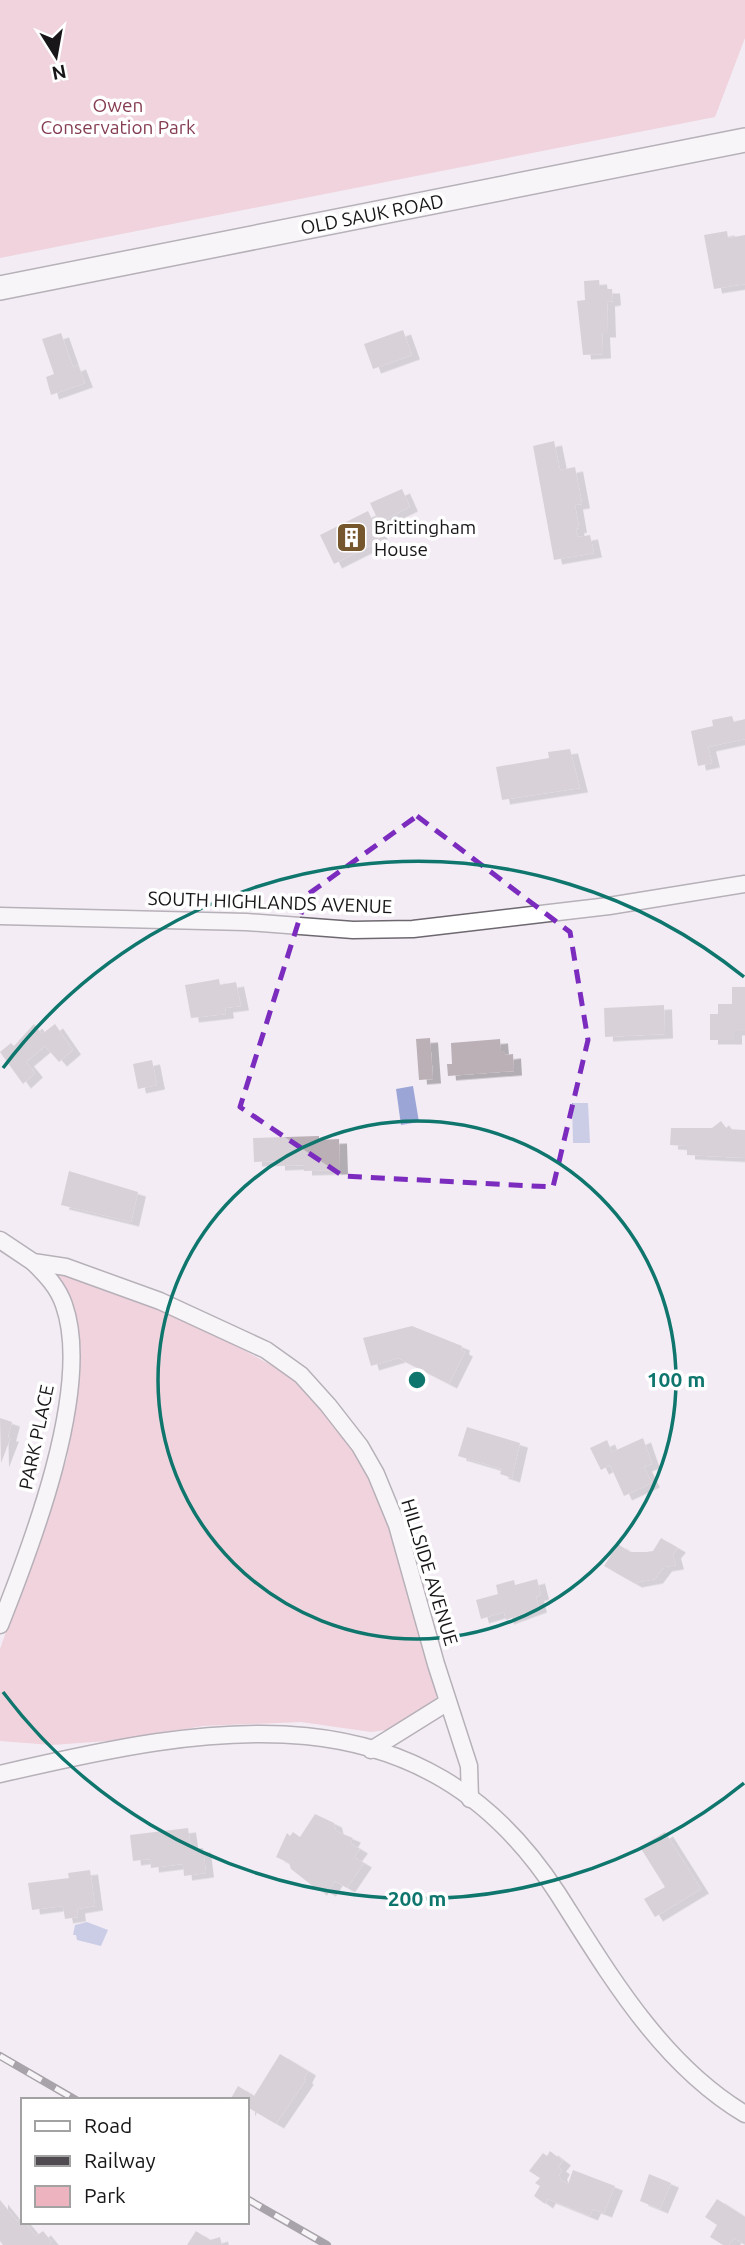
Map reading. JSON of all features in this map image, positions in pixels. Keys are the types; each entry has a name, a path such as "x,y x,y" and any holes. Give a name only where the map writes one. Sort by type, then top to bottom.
{"street":[{"name":"OLD SAUK ROAD","path":"0,288 745,140"},
{"name":"SOUTH HIGHLANDS AVENUE","path":"0,916 246,922 353,930 413,929 609,906 745,884"},
{"name":"HILLSIDE AVENUE","path":"0,1240 33,1262 66,1267 160,1301 266,1350 301,1375 360,1446 376,1474 397,1525 469,1766 471,1799"},
{"name":"PARK PLACE","path":"0,1625 47,1493 71,1370 71,1336 64,1305 52,1281 33,1262"},
{"path":"371,1750 448,1702"},
{"path":"0,1774 102,1750 215,1734 337,1738 419,1765 494,1815 546,1876 626,2001 720,2099 745,2114"}],"highlighted area":[{"path":"417,816 570,932 588,1040 553,1187 343,1176 240,1107 307,895"}],"green space":[{"name":"Owen Conservation Park","path":"0,0 745,0 745,38 715,117 0,258"},
{"path":"50,1271 100,1285 177,1314 299,1380 337,1425 367,1475 389,1523 437,1692 436,1701 393,1729 371,1732 301,1722 203,1726 121,1740 52,1745 0,1741 0,1649 67,1458 80,1347 73,1306"}],"water":[{"path":"413,1086 419,1122 401,1125 396,1089"},
{"path":"572,1103 588,1103 590,1143 573,1143"},
{"path":"87,1922 108,1930 101,1946 77,1940 76,1935 73,1935 75,1925"}],"building":[{"path":"727,231 728,238 745,235 745,284 714,289 704,235"},
{"path":"599,280 600,289 612,289 613,301 607,302 608,333 602,333 603,354 583,355 577,301 585,300 584,281"},
{"path":"403,330 412,355 373,369 364,344"},
{"path":"61,333 73,367 78,365 85,383 51,395 46,377 54,374 42,339"},
{"path":"554,441 560,470 575,467 582,504 575,505 579,528 576,529 578,537 590,535 594,553 554,560 533,446"},
{"path":"402,489 410,507 379,522 370,503"},
{"name":"Brittingham House","path":"368,511 382,540 334,564 320,535"},
{"path":"732,716 734,722 745,719 745,739 708,747 712,763 698,766 691,731 713,726 712,720"},
{"path":"570,749 580,788 502,800 496,767 549,758 548,752"},
{"path":"219,979 220,985 236,982 241,1006 225,1008 226,1014 191,1018 185,985"},
{"path":"732,987 745,987 745,1031 734,1031 734,1040 710,1040 710,1014 718,1014 718,1004 732,1004"},
{"path":"664,1005 665,1034 605,1037 604,1008"},
{"path":"34,1024 42,1034 55,1024 73,1050 59,1062 45,1046 26,1062 35,1073 23,1084 0,1052 11,1043 14,1046"},
{"path":"430,1038 433,1079 419,1080 416,1039"},
{"path":"500,1039 501,1051 505,1051 505,1055 513,1054 514,1071 448,1076 447,1064 452,1064 451,1043"},
{"path":"152,1060 157,1085 138,1089 133,1064"},
{"path":"721,1121 727,1129 745,1130 745,1158 687,1155 687,1146 670,1145 671,1128 712,1128"},
{"path":"319,1136 319,1140 339,1139 340,1170 304,1171 304,1165 277,1166 277,1161 254,1162 253,1138"},
{"path":"69,1171 138,1192 131,1222 61,1205"},
{"path":"412,1326 462,1346 461,1350 465,1352 449,1384 398,1358 371,1366 363,1338"},
{"path":"0,1418 12,1422 8,1437 11,1437 1,1463"},
{"path":"467,1427 520,1443 512,1478 500,1474 502,1469 458,1456"},
{"path":"643,1438 652,1464 644,1467 652,1483 624,1496 610,1465 601,1470 590,1448 607,1440 612,1452"},
{"path":"661,1538 678,1548 673,1554 676,1565 664,1567 655,1579 634,1583 604,1566 618,1544 630,1552 646,1552 653,1551"},
{"path":"537,1579 541,1595 536,1597 539,1608 506,1620 504,1612 481,1619 476,1600 498,1594 496,1585 514,1580 515,1585"},
{"path":"315,1814 334,1823 336,1831 353,1838 350,1843 360,1849 354,1857 364,1863 347,1888 335,1881 328,1892 321,1888 319,1891 291,1869 289,1863 276,1857 287,1833 290,1836 293,1832 300,1837"},
{"path":"188,1828 191,1849 203,1848 206,1873 184,1876 183,1864 151,1868 150,1859 133,1861 130,1835"},
{"path":"665,1832 701,1889 655,1917 644,1899 665,1887 640,1847"},
{"path":"90,1870 95,1906 77,1909 78,1917 65,1919 63,1906 32,1910 28,1883 69,1878 68,1873"},
{"path":"280,2054 308,2071 304,2079 306,2080 276,2124 249,2108 248,2110 248,2098 231,2098 238,2086 254,2096"},
{"path":"550,2151 563,2161 558,2167 562,2170 559,2175 561,2180 568,2184 573,2170 615,2186 604,2213 593,2209 590,2216 548,2199 545,2204 534,2196 540,2186 535,2183 540,2178 529,2171 543,2153 547,2156"},
{"path":"649,2174 671,2183 660,2209 640,2201"},
{"path":"717,2199 745,2217 745,2245 734,2238 729,2245 723,2245 710,2237 717,2225 705,2217"},
{"path":"0,2200 17,2221 21,2218 21,2224 26,2224 36,2236 43,2231 52,2242 49,2245 3,2245 0,2241"},
{"path":"196,2231 210,2240 220,2237 222,2245 187,2245"}],"railway":[{"path":"0,2056 73,2098"},
{"path":"248,2200 327,2245"}],"place":[{"name":"Brittingham House","path":"351,538"}]}
